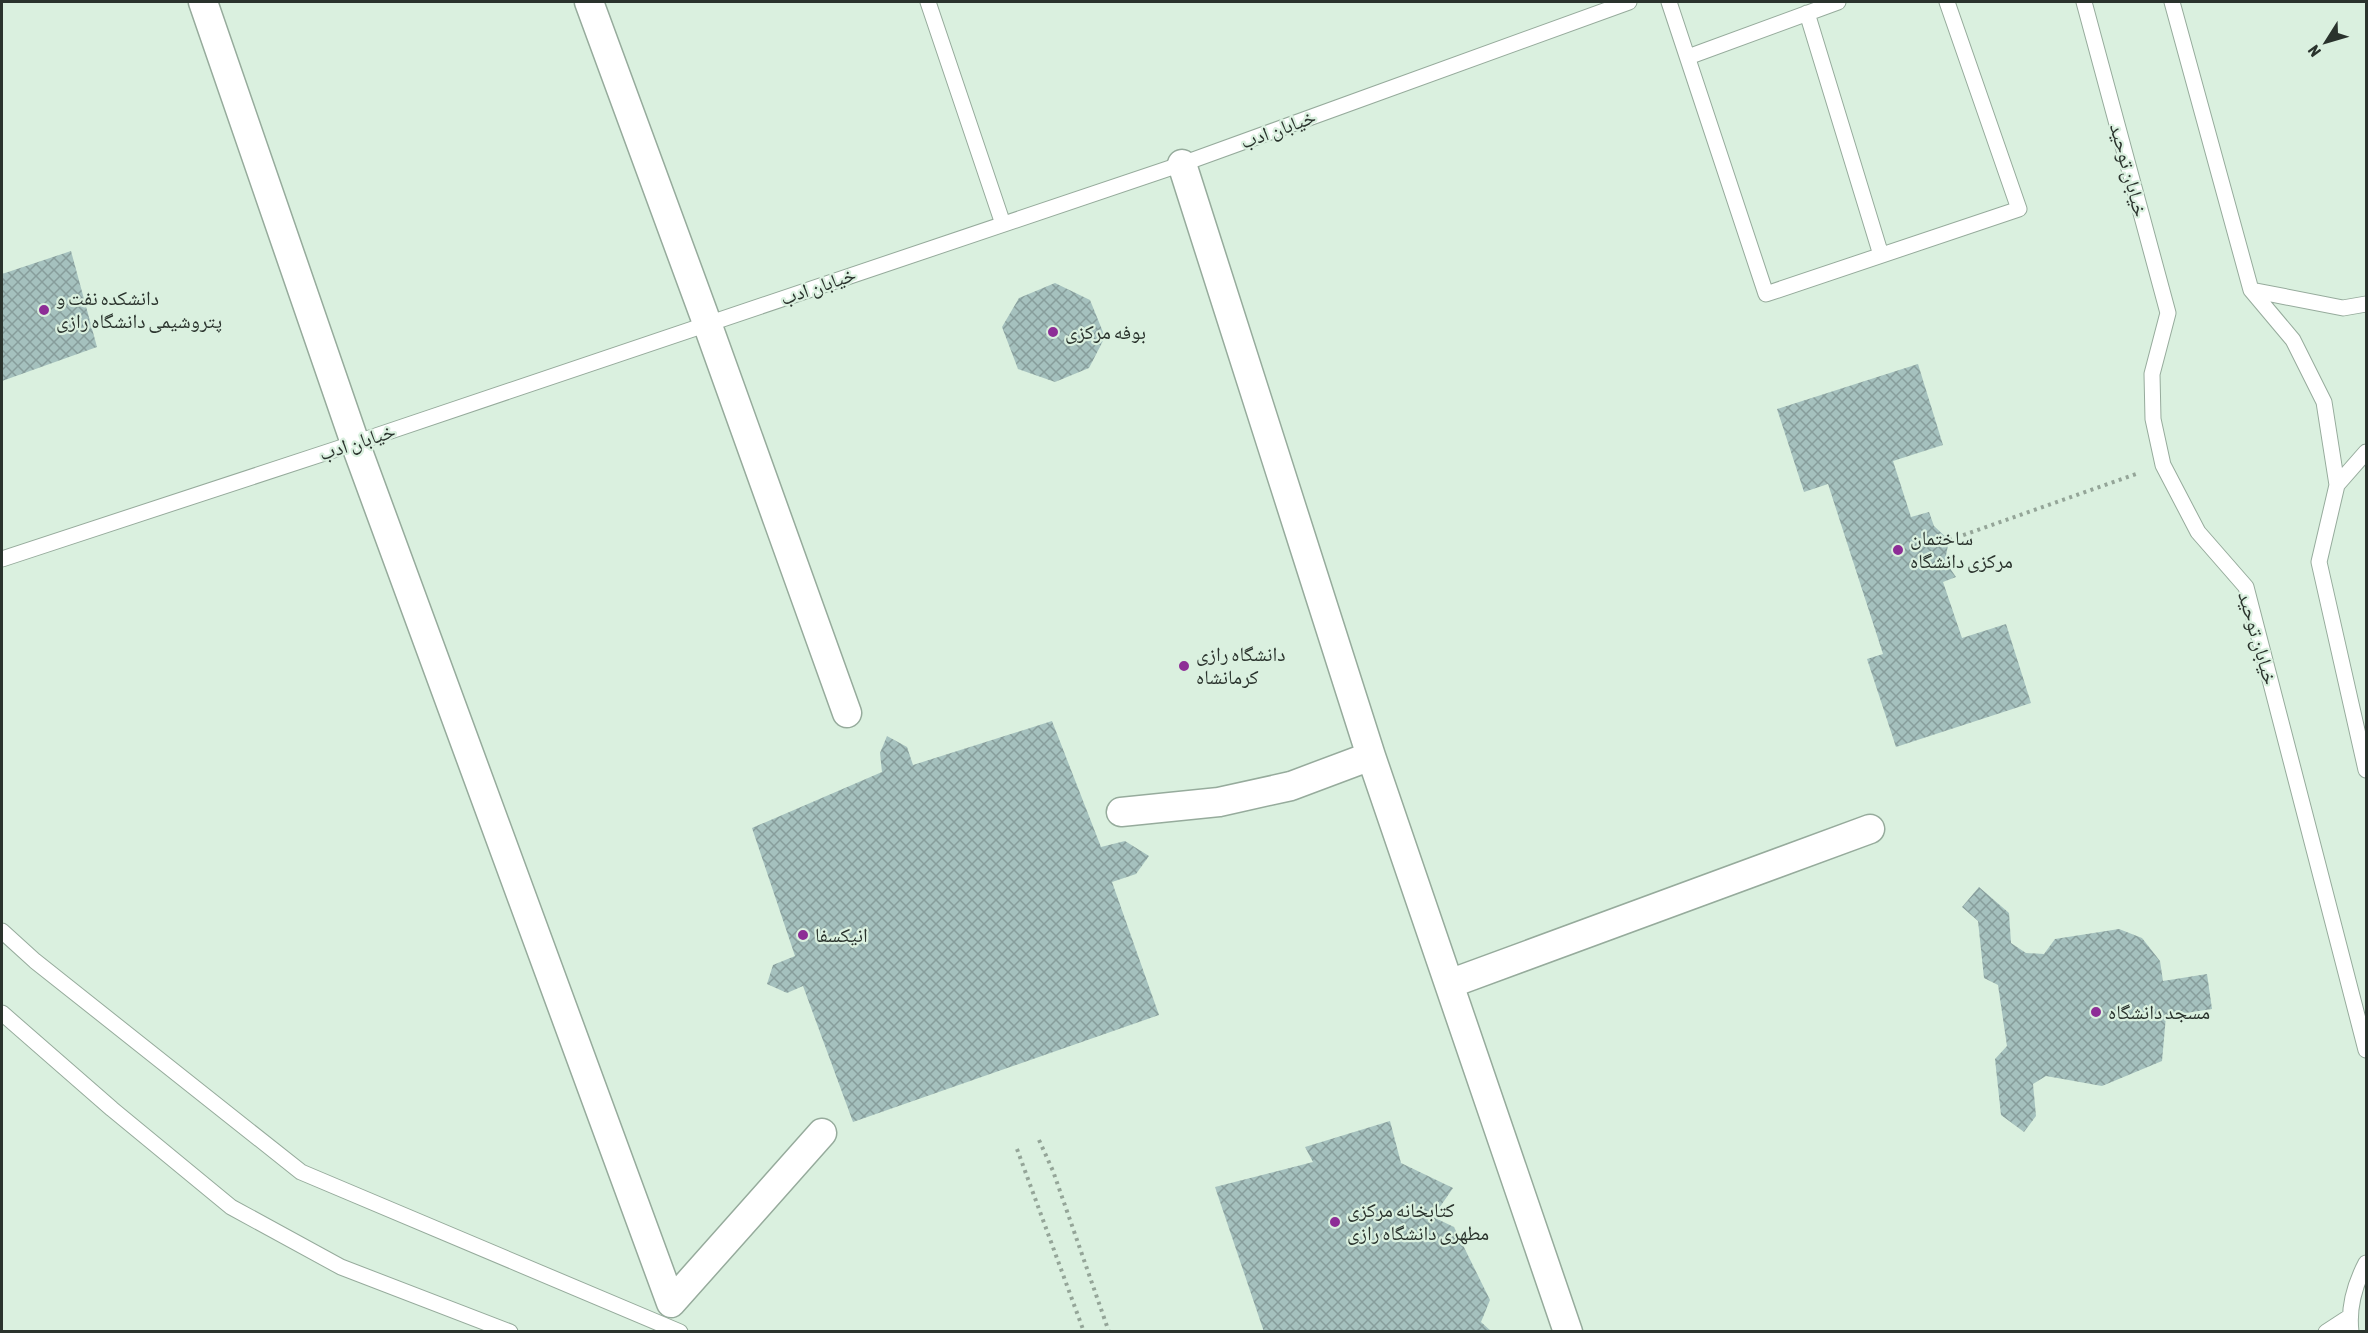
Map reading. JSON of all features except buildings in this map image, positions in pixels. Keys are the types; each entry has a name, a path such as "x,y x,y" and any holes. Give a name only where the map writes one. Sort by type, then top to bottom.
{"street":[{"path":"203,2 355,443 671,1303 822,1133"},
{"path":"589,2 708,323 847,713"},
{"path":"1182,164 1371,756 1568,1332"},
{"path":"1121,813 1219,802 1290,786 1371,756"},
{"path":"1449,984 1870,829"}],"lane":[{"path":"928,2 1003,224"},
{"name":"خیابان ادب","path":"2,559 355,443 1182,164 1629,2"},
{"path":"1670,2 1766,294 2019,209 1947,2"},
{"path":"1688,57 1838,2"},
{"name":"خیابان توحید","path":"2084,2 2168,313 2152,374 2153,420 2163,465 2198,532 2246,587 2367,1050"},
{"path":"2172,2 2251,290 2293,340 2324,402 2337,484 2319,562 2367,770"},
{"path":"1807,13 1881,255"},
{"path":"2251,290 2343,308 2367,304"},
{"path":"2337,484 2367,452"},
{"path":"2,932 35,961 301,1172 680,1332"},
{"path":"2,1013 112,1109 231,1207 341,1266 510,1332"},
{"path":"2326,1332 2350,1324 2355,1290 2367,1263"}],"path":[{"path":"1949,540 2163,465"},
{"path":"1039,1140 1053,1171 1109,1332"},
{"path":"1017,1149 1084,1332"}],"place":[{"name":"دانشکده نفت و پتروشیمی دانشگاه رازی","path":"44,310"},
{"name":"بوفه مرکزی","path":"1053,332"},
{"name":"ساختمان مرکزی دانشگاه","path":"1898,550"},
{"name":"دانشگاه رازی کرمانشاه","path":"1184,666"},
{"name":"انیکسفا","path":"803,935"},
{"name":"مسجد دانشگاه","path":"2096,1012"},
{"name":"کتابخانه مرکزی مطهری دانشگاه رازی","path":"1335,1222"}]}
